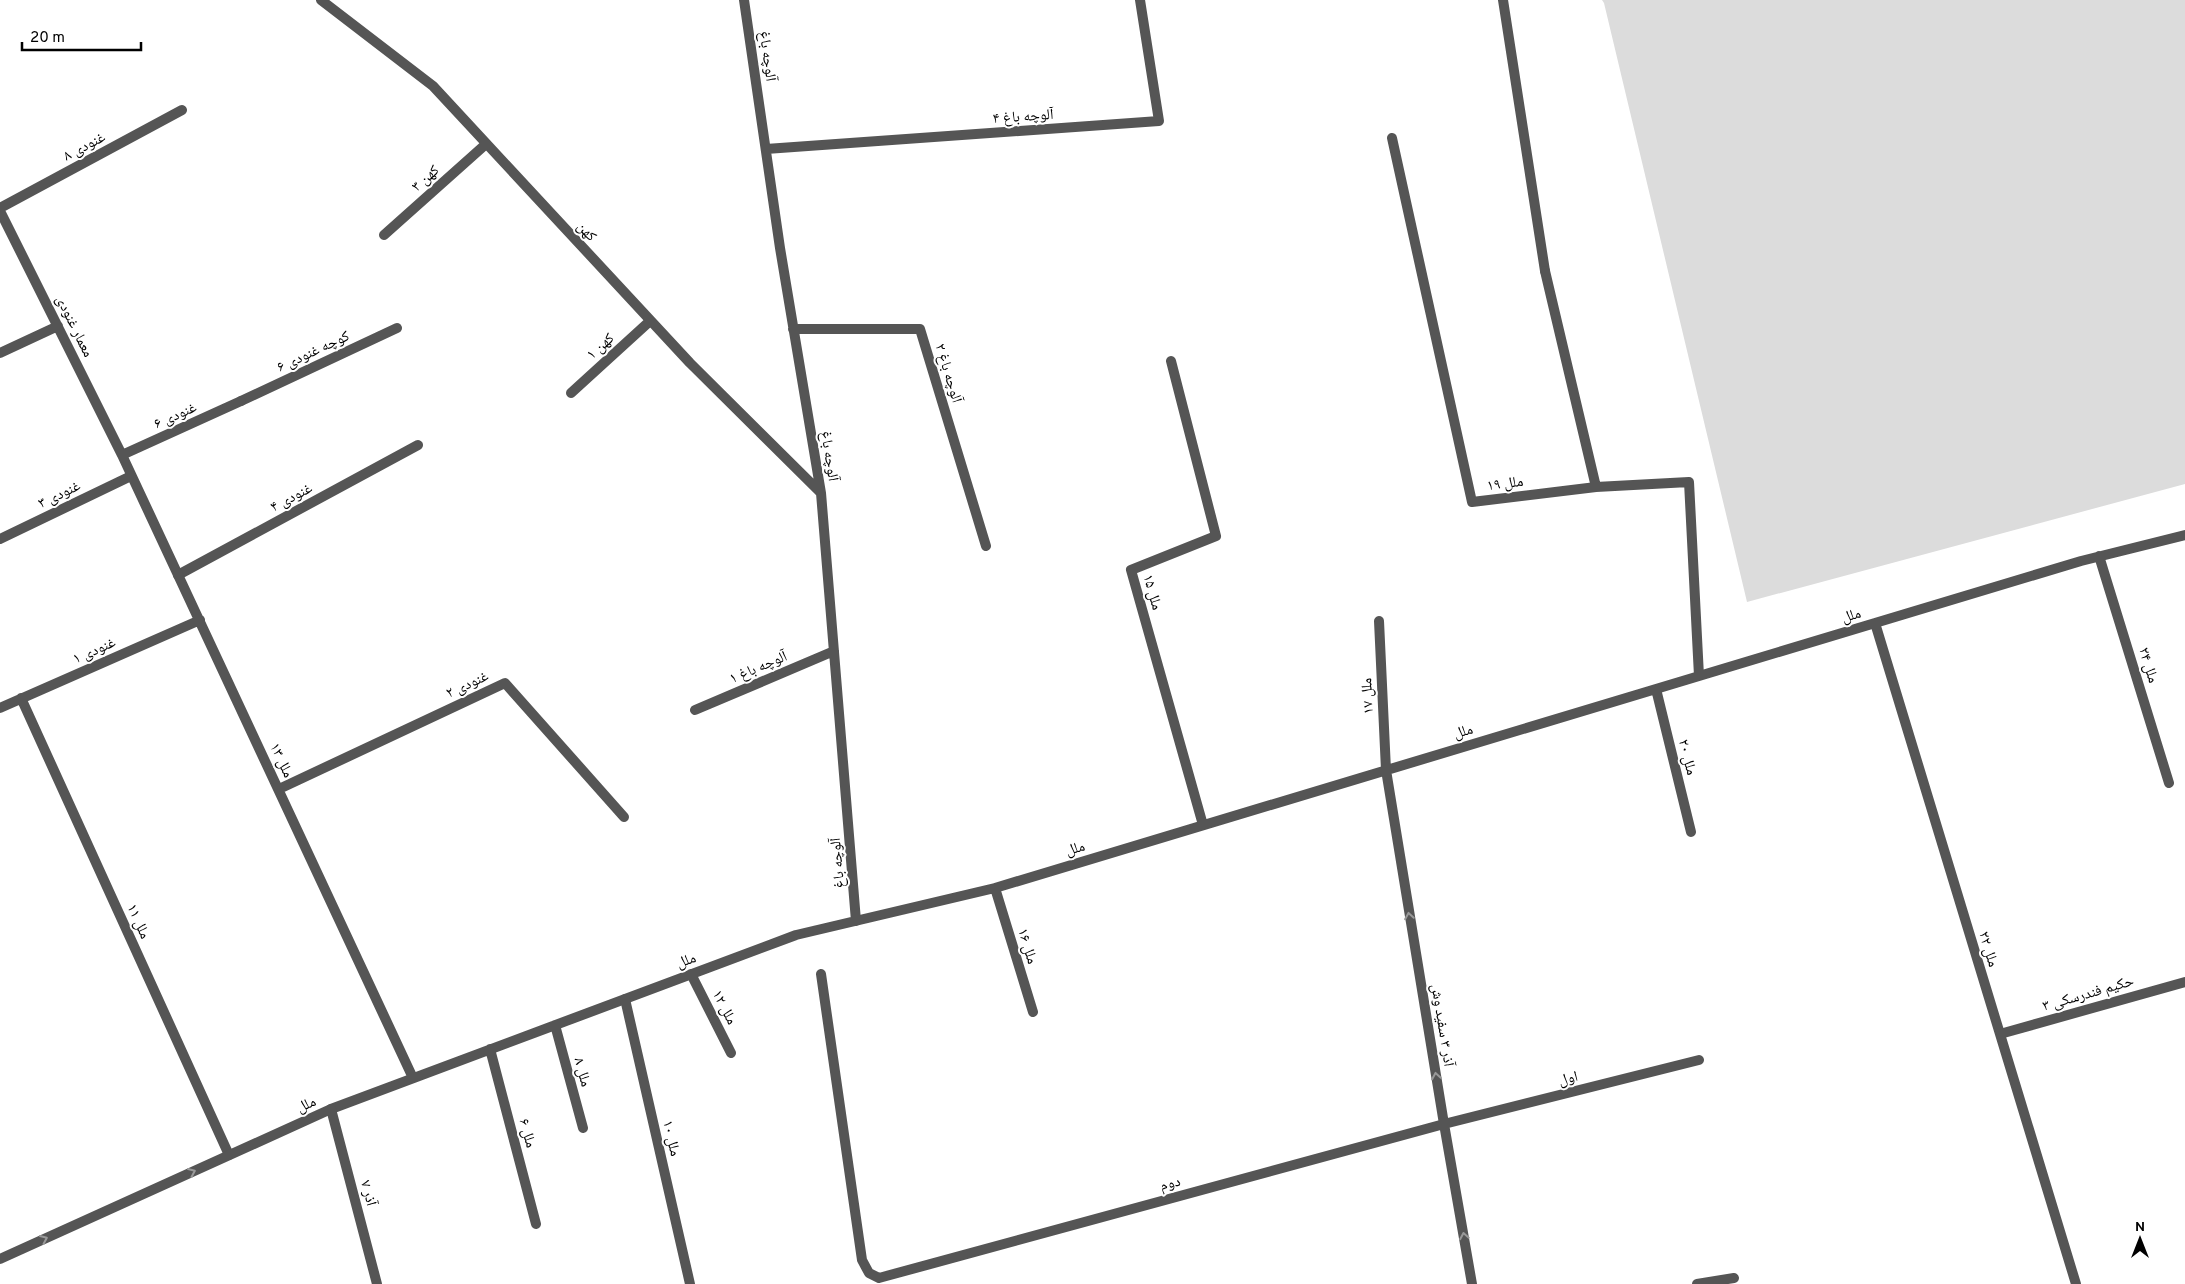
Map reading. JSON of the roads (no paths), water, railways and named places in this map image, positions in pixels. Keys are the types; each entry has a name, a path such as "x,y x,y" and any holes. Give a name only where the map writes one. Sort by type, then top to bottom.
{"street":[{"name":"کهن","path":"321,0 433,86 650,321 821,493"},
{"name":"آلوچه باغ","path":"744,0 793,329 821,493 856,921"},
{"name":"۴ آلوچه باغ","path":"766,150 1159,121 1140,0"},
{"path":"1504,0 1545,271 1596,487"},
{"name":"۸ غنودی","path":"0,209 182,110"},
{"name":"ملل ۱۹","path":"1392,138 1472,502 1596,487 1689,482 1699,676"},
{"name":"۳ کهن","path":"384,235 486,144"},
{"name":"معمار غنودی","path":"0,209 122,455"},
{"name":"۱ کهن","path":"571,393 650,321"},
{"path":"0,353 58,326"},
{"name":"کوچه غنودی ۶","path":"241,401 397,328"},
{"name":"۲ آلوچه باغ","path":"793,329 920,329 986,546"},
{"name":"ملل ۱۵","path":"1171,361 1216,536 1131,570 1202,825"},
{"name":"۶ غنودی","path":"122,455 241,401"},
{"name":"۴ غنودی","path":"178,575 418,445"},
{"name":"ملل ۱۳","path":"122,455 413,1078"},
{"name":"۳ غنودی","path":"0,539 131,476"},
{"name":"ملل","path":"0,1259 331,1109 796,935 995,888 2099,556 2185,535"},
{"name":"۲۴ ملل","path":"2099,556 2169,783"},
{"name":"۱ غنودی","path":"0,708 200,620"},
{"name":"ملل ۱۷","path":"1379,621 1386,770"},
{"name":"۲۲ ملل","path":"1874,623 2076,1284"},
{"name":"۱ آلوچه باغ","path":"694,710 834,652"},
{"name":"۲ غنودی","path":"279,789 505,683 624,817"},
{"name":"۲۰ ملل","path":"1656,689 1692,832"},
{"name":"۱۱ ملل","path":"22,698 229,1156"},
{"name":"آذر ۳ سفید وش","path":"1386,770 1472,1284"},
{"name":"۱۶ ملل","path":"995,888 1033,1012"},
{"name":"۱۲ ملل","path":"691,974 732,1053"},
{"name":"دوم","path":"821,974 862,1260 869,1273 879,1278 1444,1124"},
{"name":"حکیم فندرسکی ۳","path":"2000,1034 2185,982"},
{"name":"۱۰ ملل","path":"625,999 690,1284"},
{"name":"۸ ملل","path":"555,1025 583,1128"},
{"name":"۶ ملل","path":"490,1049 536,1224"},
{"name":"اول","path":"1444,1124 1699,1060"},
{"name":"آذر ۷","path":"331,1109 377,1284"},
{"path":"1697,1284 1734,1278"}]}
